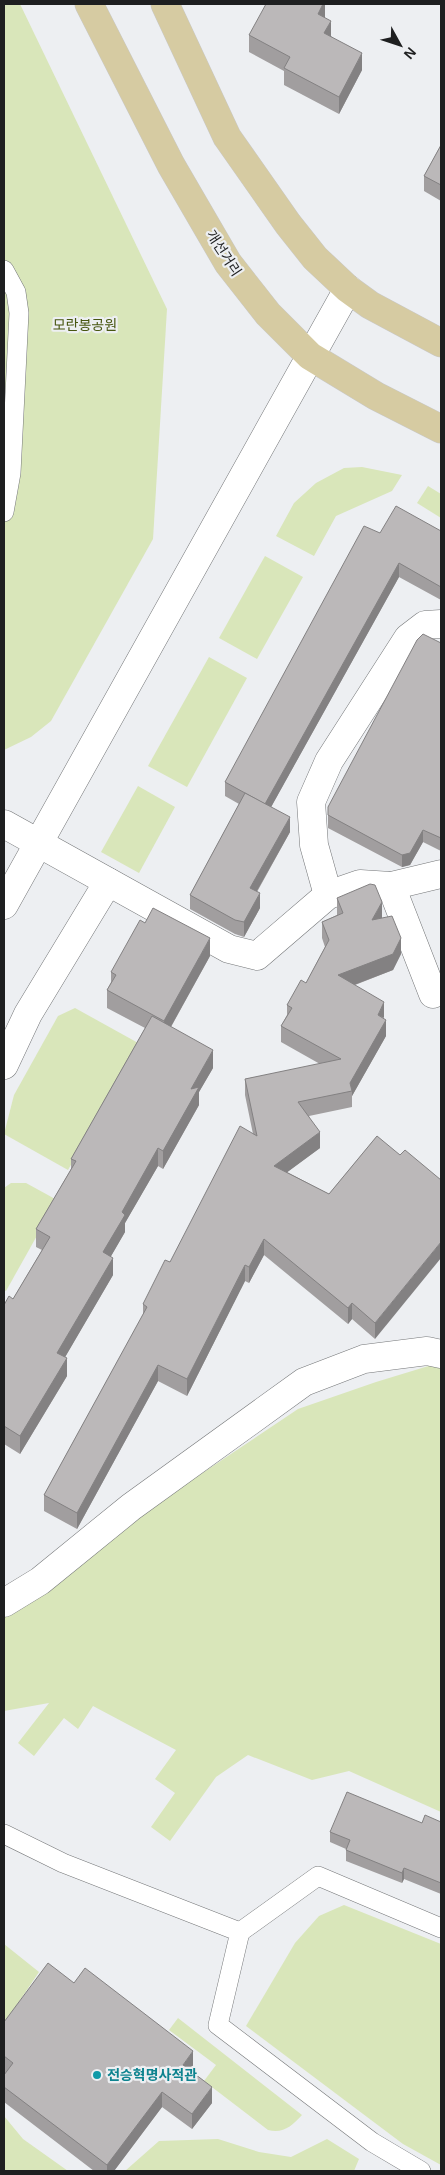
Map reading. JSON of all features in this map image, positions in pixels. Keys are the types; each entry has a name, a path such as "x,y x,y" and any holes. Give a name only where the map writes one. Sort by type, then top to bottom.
{"main road":[{"name":"개선거리","path":"88,4 171,165 228,263 268,314 310,356 376,396 441,429"},
{"path":"165,4 227,137 288,224 315,258 348,289 370,305 441,343"}],"street":[{"path":"4,905 348,289"},
{"path":"328,895 314,845 311,802 329,761 408,638 426,625 441,624"},
{"path":"4,824 229,950 257,956 328,895 360,884 391,886 441,874"},
{"path":"4,1065 28,1014 108,882"},
{"path":"391,886 433,994"},
{"path":"4,1603 40,1581 131,1507 304,1382 364,1359 427,1351 441,1354"}],"lane":[{"path":"4,270 16,292 19,313 11,473 4,512"},
{"path":"4,1834 63,1863 240,1932"},
{"path":"421,2171 372,2142 218,2025 240,1932 318,1876 441,1928"}],"green space":[{"name":"모란봉공원","path":"4,4 20,4 167,309 153,539 51,721 31,737 4,750"},
{"path":"362,467 402,475 392,491 336,516 314,556 276,536 294,503 316,483 344,468"},
{"path":"428,486 441,494 441,518 417,503"},
{"path":"265,556 303,577 257,659 219,638"},
{"path":"209,657 247,678 187,787 148,766"},
{"path":"138,786 175,807 139,873 101,852"},
{"path":"75,1008 140,1044 68,1170 4,1134 14,1095 58,1016"},
{"path":"11,1183 26,1183 57,1200 6,1291 4,1290 4,1188"},
{"path":"435,1364 441,1366 441,1812 349,1771 312,1780 248,1755 216,1777 170,1841 151,1827 175,1793 155,1779 176,1750 93,1706 78,1729 64,1718 34,1756 18,1743 49,1703 4,1711 4,1611 192,1480 298,1409"},
{"path":"344,1905 441,1944 441,2165 403,2144 246,2026 295,1943 319,1916"},
{"path":"4,1944 39,1972 4,2024"},
{"path":"178,2018 302,2115 295,2123 283,2130 268,2130 204,2081 216,2065 169,2030"},
{"path":"4,2116 23,2139 68,2171 4,2171"},
{"path":"218,2139 259,2152 291,2157 327,2139 359,2159 354,2171 125,2171 159,2141"}],"building":[{"path":"266,4 323,4 318,14 331,21 324,33 362,53 339,97 284,68 290,57 249,35"},
{"path":"441,145 441,185 424,176"},
{"path":"396,506 441,531 441,587 399,563 265,804 225,782 364,526 380,533"},
{"path":"423,634 441,643 441,838 423,830 410,853 402,855 328,815 328,807 417,640"},
{"path":"245,793 290,817 250,888 260,893 244,922 235,920 190,895"},
{"path":"370,884 375,885 382,902 372,920 392,916 401,938 393,954 338,975 384,1002 378,1015 386,1020 350,1083 352,1091 298,1102 320,1132 274,1166 329,1194 377,1136 400,1155 405,1150 441,1180 441,1242 375,1323 352,1303 348,1308 264,1239 249,1267 245,1265 187,1379 158,1365 77,1513 44,1495 147,1307 143,1304 165,1260 170,1262 240,1126 257,1136 245,1079 341,1059 281,1026 292,1008 287,1005 301,980 306,983 329,940 322,922 343,913 337,898"},
{"path":"153,908 210,938 164,1021 107,990 116,975 111,972 140,920 145,923"},
{"path":"152,1016 213,1050 191,1089 199,1087 163,1151 158,1148 122,1212 125,1215 103,1252 113,1258 57,1353 67,1358 20,1436 4,1426 4,1305 9,1296 13,1299 50,1237 36,1229 76,1161 71,1159"},
{"path":"347,1792 422,1823 425,1815 441,1822 441,1883 404,1868 402,1873 346,1850 350,1840 330,1832"},
{"name":"전승혁명사적관","path":"48,1963 74,1983 85,1968 193,2051 183,2065 212,2087 192,2114 162,2092 107,2165 4,2087 4,2075 13,2063 4,2056 4,2022"}],"place":[{"name":"전승혁명사적관","path":"97,2075"}]}
